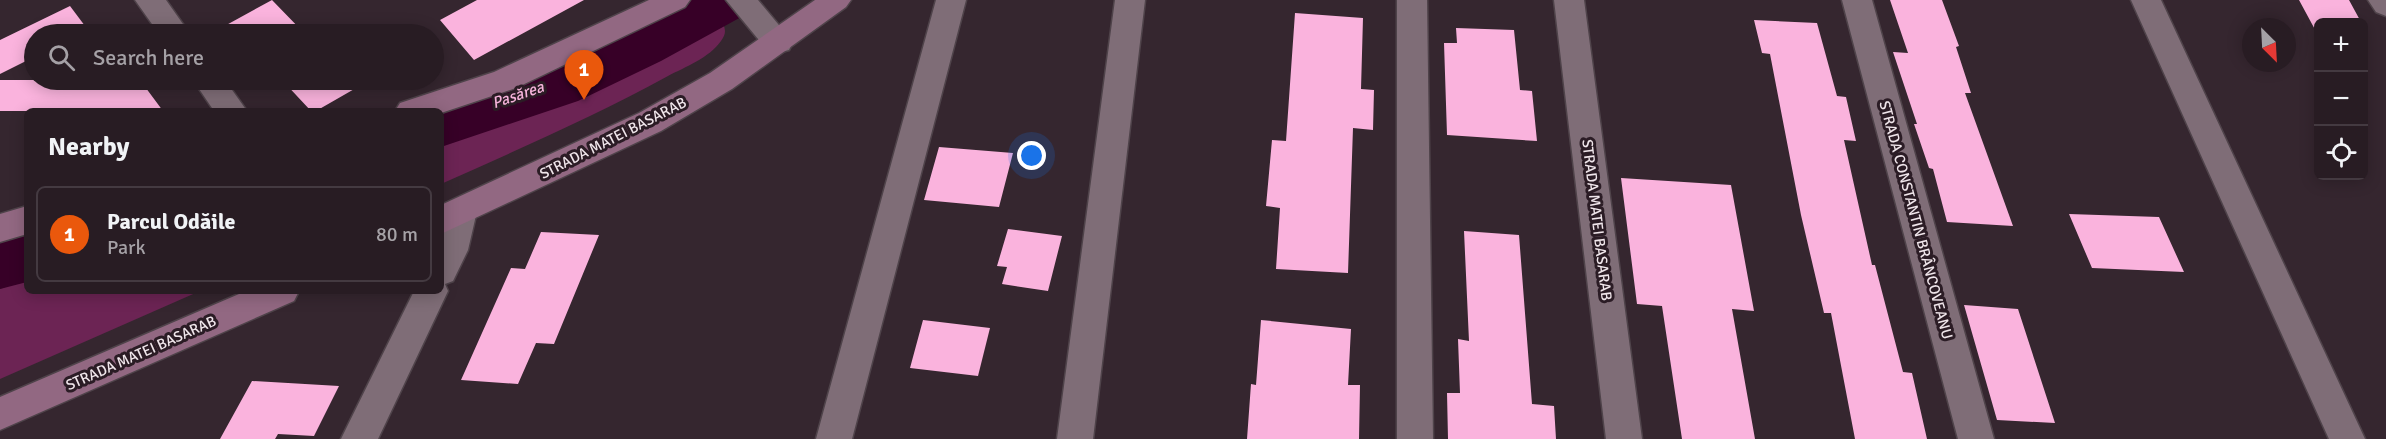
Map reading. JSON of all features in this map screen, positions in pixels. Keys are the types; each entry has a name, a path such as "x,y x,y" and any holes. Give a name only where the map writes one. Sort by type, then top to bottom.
{"street":[{"path":"150,0 168,24"},
{"path":"420,108 505,80 673,0"},
{"path":"741,0 772,34"},
{"name":"STRADA MATEI BASARAB","path":"451,215 650,122 721,81 772,34 836,0"},
{"path":"834,439 951,0"},
{"path":"1075,439 1130,0"},
{"path":"1412,0 1415,439"},
{"name":"STRADA MATEI BASARAB","path":"1569,0 1624,439"},
{"name":"STRADA CONSTANTIN BRÂNCOVEANU","path":"1857,0 1976,439"},
{"path":"2146,0 2347,439"},
{"path":"2383,0 2386,5"},
{"path":"215,90 229,108"},
{"path":"444,265 451,250 451,215"},
{"path":"0,228 24,221"},
{"name":"STRADA MATEI BASARAB","path":"0,414 275,294"},
{"path":"359,439 430,294"}],"shaded area":[{"path":"718,17 725,29 723,38 716,47 696,62 584,119 444,183 444,137 582,85"},
{"path":"24,280 24,294 193,294 0,379 0,289"}],"building":[{"path":"272,0 295,24 228,24"},
{"path":"477,0 584,0 474,60 440,20"},
{"path":"1890,0 1942,0 1959,46 1956,47 1971,93 1965,93 2013,226 1947,222 1933,169 1929,168 1893,52 1908,53"},
{"path":"2299,0 2349,0 2359,18 2314,18 2314,28"},
{"path":"70,6 84,24 33,24"},
{"path":"1295,13 1363,18 1361,89 1374,90 1373,130 1353,128 1348,273 1276,269 1280,208 1266,206 1272,140 1286,141"},
{"path":"1754,20 1817,23 1837,96 1846,97 1856,141 1844,140 1872,265 1875,265 1903,372 1912,373 1927,439 1855,439 1831,313 1824,313 1801,215 1770,54 1762,53"},
{"path":"24,28 24,62 0,74 0,40"},
{"path":"1456,28 1514,30 1520,90 1532,91 1537,141 1447,135 1444,43 1457,43"},
{"path":"0,80 24,80 24,90 147,90 161,108 24,108 24,111 0,111"},
{"path":"291,90 353,90 321,108 308,108"},
{"path":"939,147 1013,153 999,207 924,200"},
{"path":"1621,178 1731,185 1754,311 1732,309 1755,439 1682,439 1662,306 1637,304"},
{"path":"2069,214 2159,217 2184,272 2092,268"},
{"path":"1008,229 1062,236 1048,291 1002,284 1007,267 997,266"},
{"path":"1464,231 1519,235 1532,404 1554,406 1556,439 1448,439 1447,393 1460,393 1458,339 1469,341"},
{"path":"541,232 599,235 554,344 536,343 518,384 461,380 511,268 525,269"},
{"path":"1964,305 2018,309 2055,423 1997,420"},
{"path":"923,320 990,328 978,376 910,368"},
{"path":"1261,320 1351,329 1348,385 1360,385 1359,439 1247,439 1251,384 1256,385"},
{"path":"252,381 339,386 314,436 278,434 275,439 220,439"}],"waterway":[{"name":"Pasărea","path":"444,120 555,83 638,44 721,0"},
{"name":"Pasărea","path":"0,259 24,253"}],"place":[{"name":"Parcul Odăile","path":"584,100"}]}
